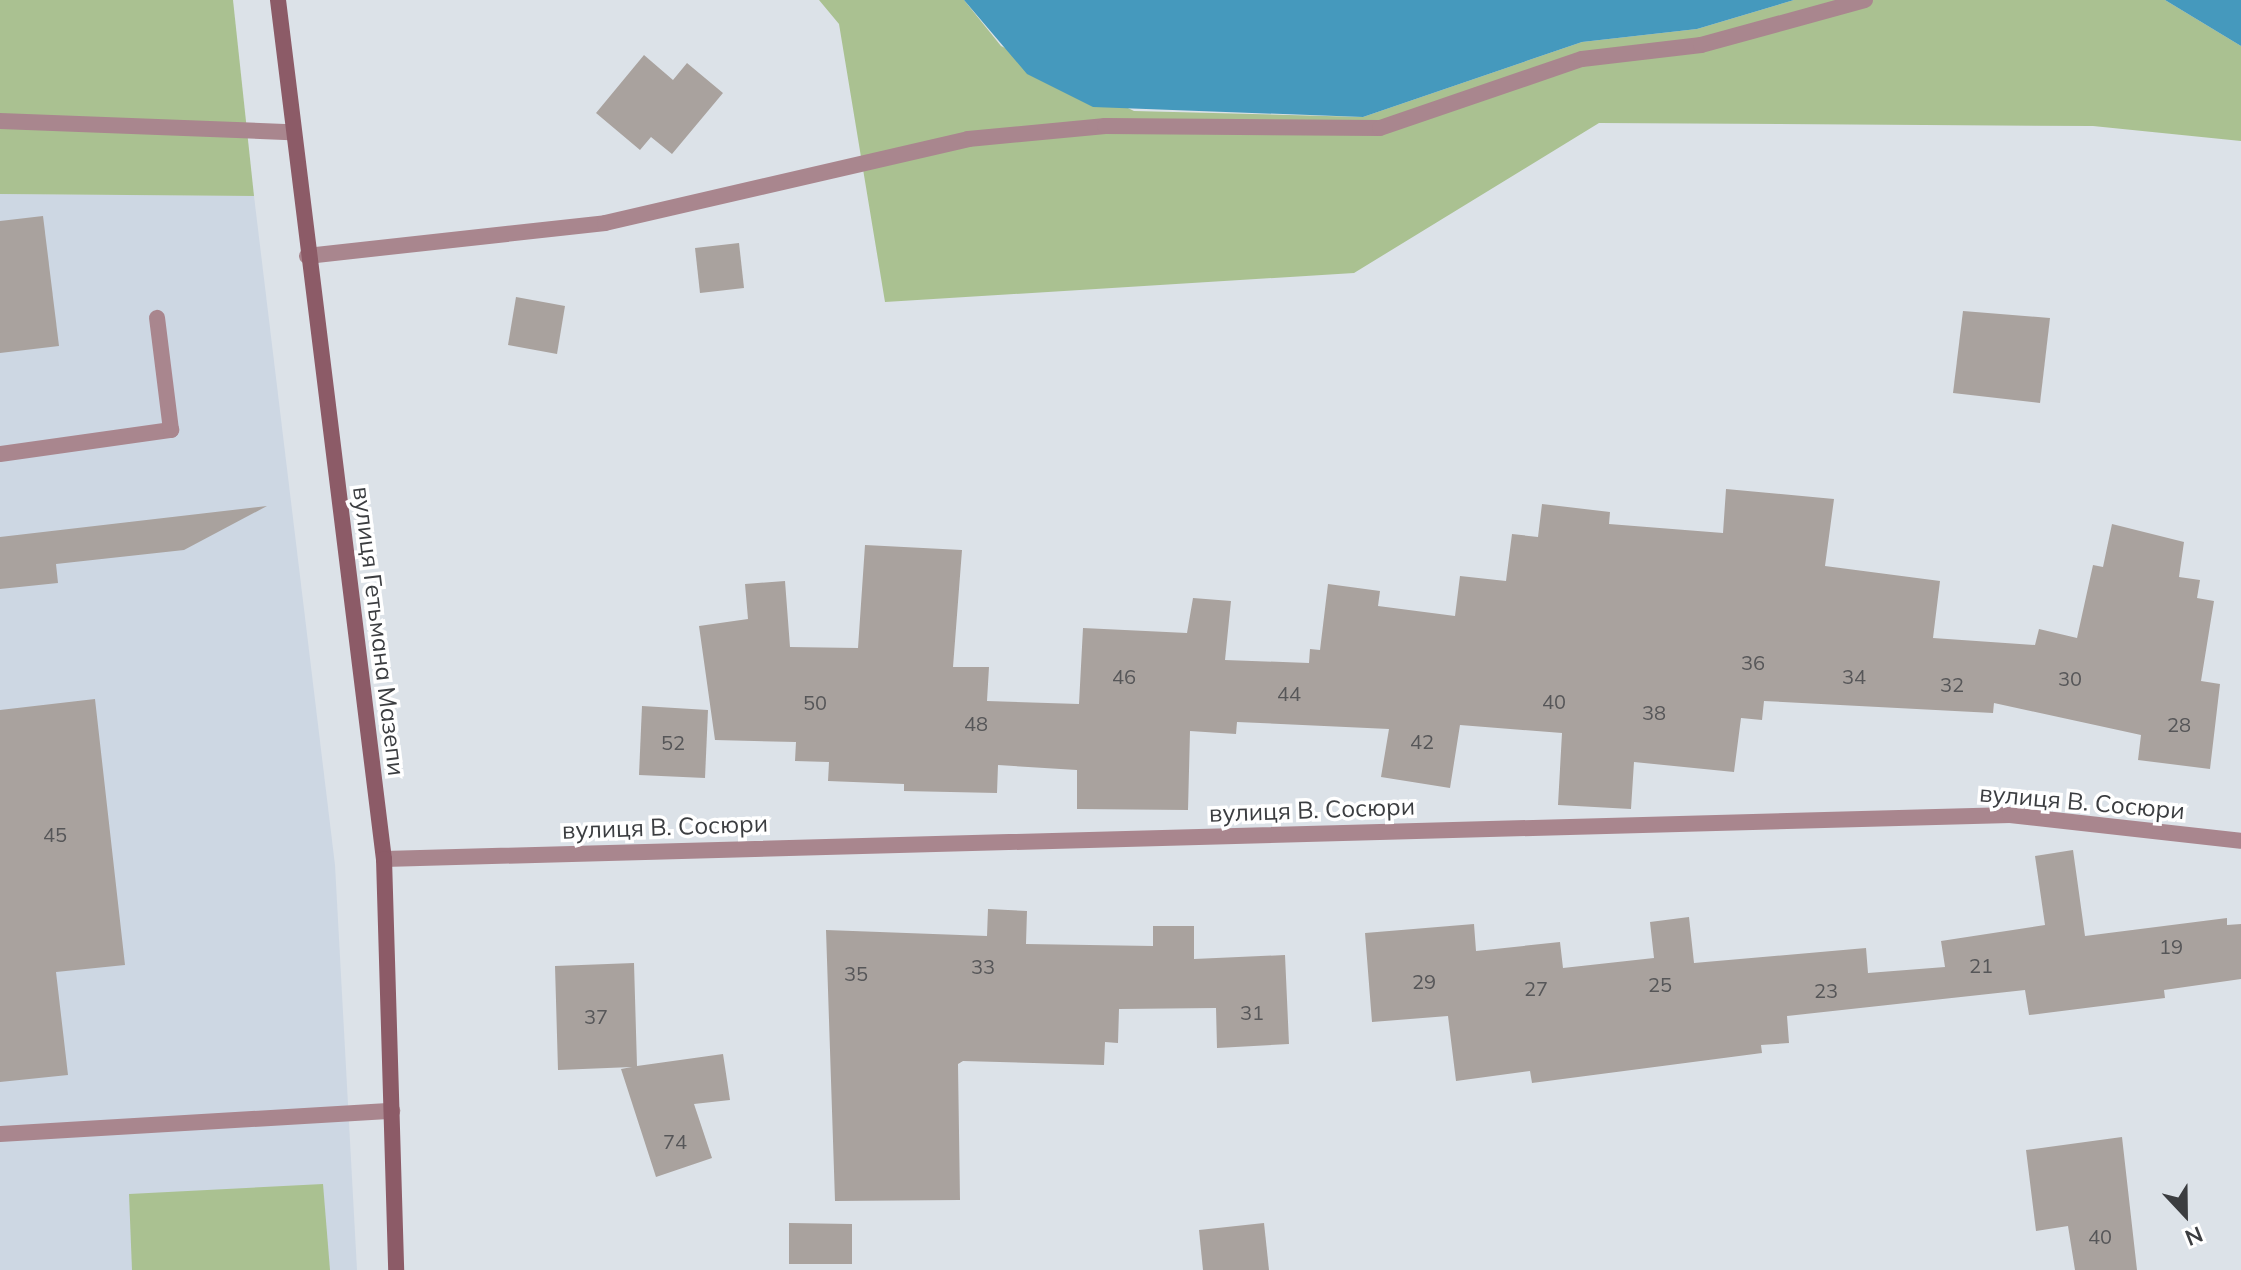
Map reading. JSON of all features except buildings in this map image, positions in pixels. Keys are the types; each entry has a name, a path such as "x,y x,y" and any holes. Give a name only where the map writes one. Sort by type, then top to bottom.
{"street":[{"name":"вулиця Гетьмана Мазепи","path":"278,0 291,132 384,859 396,1270"},
{"path":"307,256 605,223 968,139 1105,126 1380,128 1582,59 1701,45 1865,0"},
{"path":"0,121 291,132"},
{"path":"0,454 171,430 157,318"},
{"name":"вулиця В. Сосюри","path":"384,859 2010,815 2241,841"},
{"path":"0,1134 392,1111"}],"shaded area":[{"path":"0,194 254,196 335,865 357,1270 0,1270"}],"green space":[{"path":"0,0 233,0 254,196 0,194"},
{"path":"819,0 964,0 1001,46 1134,111 1363,117 1582,42 1697,29 1794,0 2165,0 2241,46 2241,141 2093,126 1599,123 1354,273 885,302 839,24"},
{"path":"323,1184 330,1270 132,1270 129,1194"}],"water":[{"path":"964,0 1794,0 1697,29 1582,42 1363,117 1093,107 1027,74"},
{"path":"2165,0 2241,0 2241,46"}]}
